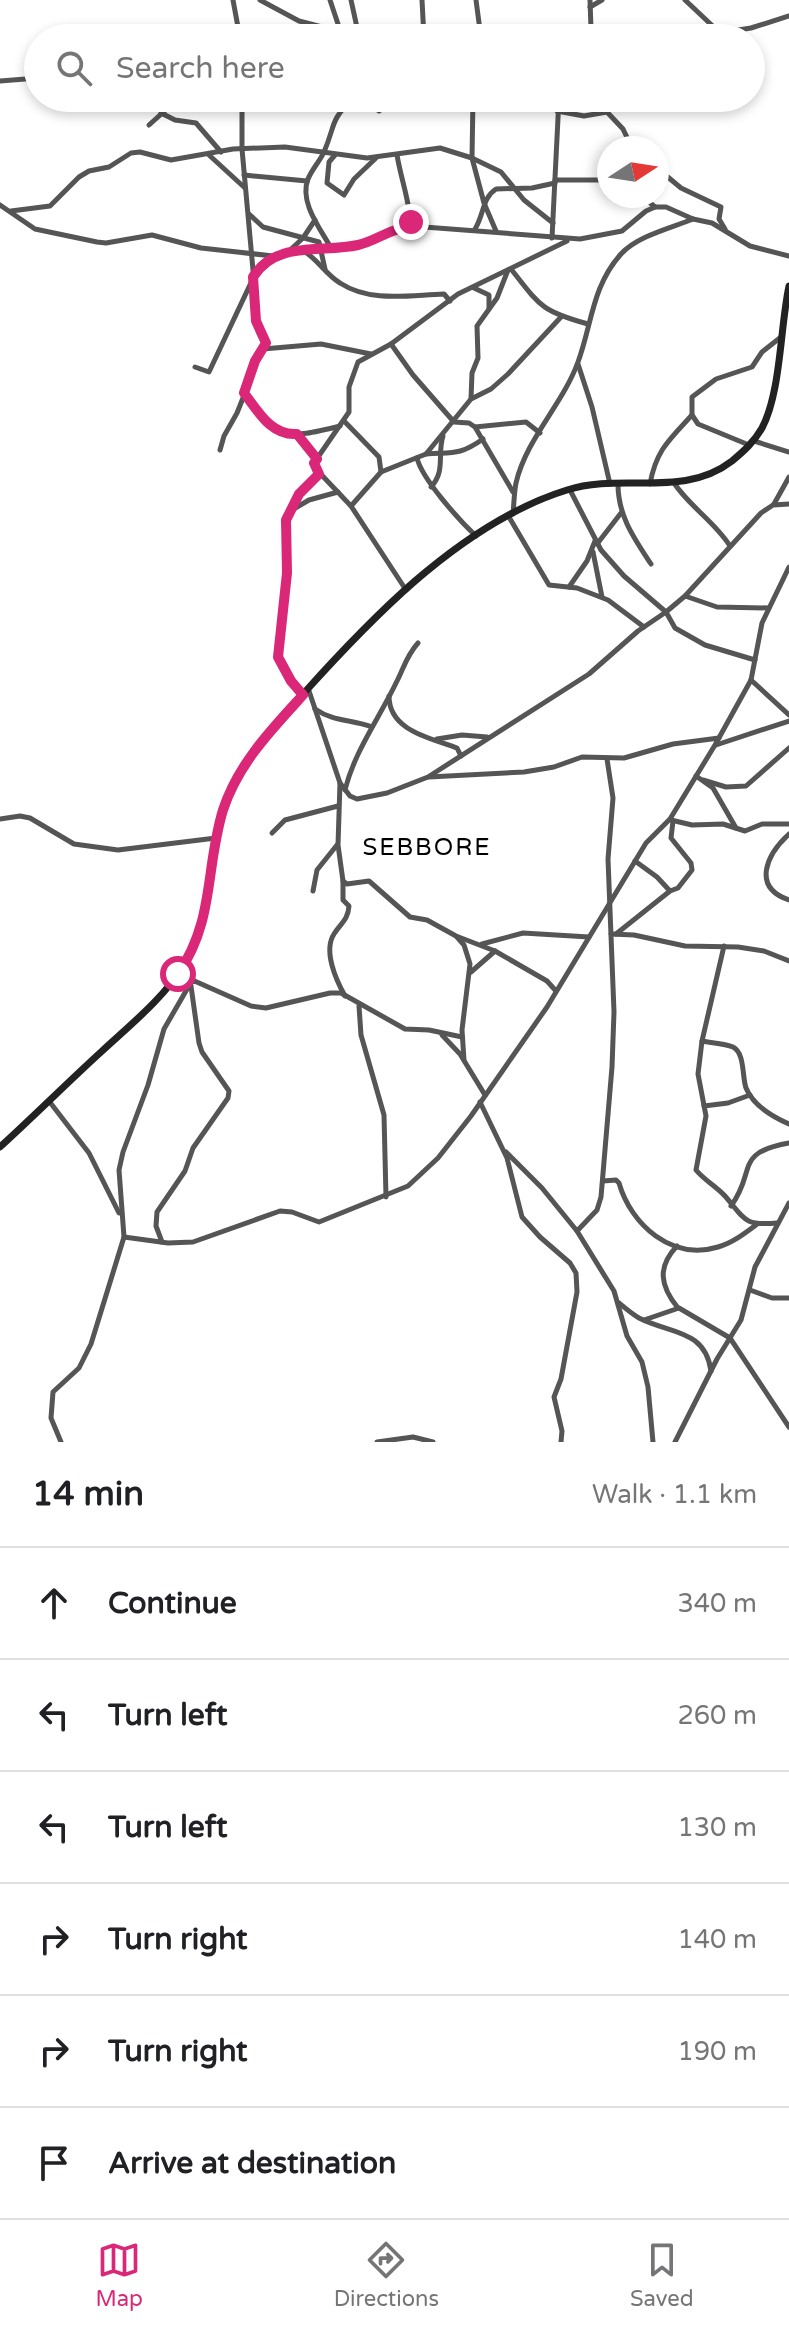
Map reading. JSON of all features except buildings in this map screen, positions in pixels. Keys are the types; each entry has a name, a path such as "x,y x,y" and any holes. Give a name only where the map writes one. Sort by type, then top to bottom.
{"main road":[{"path":"0,1147 133,1022 178,974 203,924 216,838 223,810 239,774 262,740 305,692 434,565 511,516 569,489 594,484 674,483 712,473 752,443 763,426 771,404 789,286"}],"street":[{"path":"233,0 238,24"},
{"path":"260,0 299,21 316,24"},
{"path":"330,0 338,24"},
{"path":"351,0 356,24"},
{"path":"422,0 423,24"},
{"path":"476,0 479,24"},
{"path":"591,24 590,4 602,0"},
{"path":"685,0 710,24"},
{"path":"764,24 789,16"},
{"path":"0,81 24,79"},
{"path":"220,450 255,361 266,343 256,321 242,149 242,112"},
{"path":"331,248 305,192 338,112"},
{"path":"473,112 472,158 484,203 496,231"},
{"path":"552,238 557,112"},
{"path":"562,112 584,116 607,112 626,136"},
{"path":"149,125 161,113 175,120 196,123 221,152"},
{"path":"9,211 50,206 89,171 109,167 131,153 140,152 171,160 242,149 285,147 336,155 377,157 440,148 472,158 501,172 524,200 553,223"},
{"path":"208,154 245,188"},
{"path":"336,155 329,162 327,183 344,195 354,179 377,157"},
{"path":"397,155 403,193 410,204 411,226"},
{"path":"244,175 307,181"},
{"path":"669,178 681,188 721,207 719,219 726,230"},
{"path":"475,229 491,193 512,187 532,188 555,181 597,180"},
{"path":"0,205 35,229 97,242 152,235 187,246 273,256 366,243 393,230 411,226 475,229 568,240 622,231 653,208"},
{"path":"668,208 712,223 750,246 789,256"},
{"path":"249,214 263,227 319,242 325,270"},
{"path":"287,253 303,238 315,219"},
{"path":"644,627 630,614 602,597 577,588 549,585 511,516 516,481 527,454 578,363 595,295 627,248 693,219"},
{"path":"406,590 351,506 319,474 314,463 349,412 349,387 358,362 391,344 472,287 568,240"},
{"path":"302,250 341,284 369,294 389,297 444,294 450,301"},
{"path":"195,367 209,372 253,277 273,256"},
{"path":"510,269 541,306 561,317 588,324"},
{"path":"471,399 472,373 478,358 477,328 510,269"},
{"path":"472,287 489,295 487,313"},
{"path":"426,454 471,399 491,389 508,374 561,317"},
{"path":"781,337 762,352 752,367 716,379 695,393 692,397 692,415 702,427 789,452"},
{"path":"263,349 321,344 372,354"},
{"path":"391,344 454,422 469,423 475,427 514,494"},
{"path":"578,363 622,513 651,564"},
{"path":"244,393 273,427 284,433 313,434 342,424"},
{"path":"650,484 660,452 692,415"},
{"path":"475,427 526,422 540,433"},
{"path":"342,424 379,457 381,472"},
{"path":"431,487 440,475 440,448 444,433"},
{"path":"297,434 317,459"},
{"path":"351,506 381,472 426,454 456,454 483,439"},
{"path":"417,458 419,468 431,487 476,536"},
{"path":"407,462 419,468"},
{"path":"319,474 299,494 286,520 287,573 278,657 291,681 305,692 315,709 340,783 357,799 366,799 428,777 578,682 685,596 761,513 773,505 789,477"},
{"path":"674,483 692,507 722,533 730,546"},
{"path":"569,489 596,542 624,576 666,612 675,628 705,645 755,660"},
{"path":"291,510 309,500 339,492"},
{"path":"773,505 789,504"},
{"path":"568,588 596,542 622,513"},
{"path":"593,551 602,597"},
{"path":"124,1237 163,1243 193,1242 280,1211 319,1222 386,1197 408,1186 430,1167 453,1140 556,992 646,843 672,820 751,680 762,623 789,567"},
{"path":"685,596 717,607 769,608"},
{"path":"345,791 354,763 398,681 404,661 418,643"},
{"path":"715,745 789,718 751,680"},
{"path":"389,695 390,706 401,725 457,748 461,756"},
{"path":"315,709 336,721 348,720 372,727"},
{"path":"436,739 462,735 487,737"},
{"path":"428,777 505,774 554,767 574,758 640,756 673,744 719,738"},
{"path":"703,780 726,787 746,786 789,748"},
{"path":"577,1231 597,1210 603,1181 614,1012 608,859 613,798 607,759"},
{"path":"696,776 713,788 736,828"},
{"path":"340,783 338,845 343,900 349,911 346,920 332,937 331,957 346,997"},
{"path":"272,833 285,820 338,806"},
{"path":"0,819 30,818 74,844 103,849 118,850 216,838"},
{"path":"672,820 692,825 723,824 745,831 762,824 789,824"},
{"path":"613,934 678,888 692,870 691,863 671,838 672,820"},
{"path":"789,834 769,854 766,876 778,895 789,900"},
{"path":"313,891 317,870 338,845"},
{"path":"635,861 670,891"},
{"path":"343,881 347,884 369,881 410,917 427,920 456,936 481,944 552,984 560,984"},
{"path":"481,944 523,933 589,937"},
{"path":"613,934 685,946 724,946 764,951 789,961"},
{"path":"456,936 468,956 470,973 462,1037 464,1060"},
{"path":"724,946 702,1041 698,1074 705,1129 696,1170 747,1222 756,1225 777,1223"},
{"path":"470,973 495,951"},
{"path":"178,974 251,1006 266,1008 341,993 405,1029 462,1037"},
{"path":"61,1442 51,1418 53,1392 79,1368 86,1357 124,1237 119,1170 123,1152 151,1076 164,1029 190,981"},
{"path":"163,1243 158,1233 157,1212 185,1171 193,1148 228,1098 229,1091 202,1052 190,981"},
{"path":"552,984 556,992"},
{"path":"360,1005 361,1035 384,1115 386,1197"},
{"path":"442,1034 464,1060 485,1095"},
{"path":"702,1041 733,1047 739,1052 750,1095 767,1112 789,1124"},
{"path":"704,1106 728,1103 750,1095"},
{"path":"49,1101 97,1168 121,1218"},
{"path":"480,1102 512,1173 522,1217 570,1263 576,1273 577,1292 561,1379 554,1397 562,1431 561,1442"},
{"path":"731,1206 740,1191 747,1164 755,1153 789,1143"},
{"path":"502,1148 542,1188 577,1231 606,1277 618,1302 627,1336 642,1362 648,1387 653,1442"},
{"path":"603,1181 616,1180 637,1221 663,1241 677,1246 716,1248 756,1225"},
{"path":"675,1442 741,1320 755,1267 789,1203"},
{"path":"677,1246 663,1267 667,1290 679,1308 730,1338 789,1427"},
{"path":"750,1290 772,1298 789,1298"},
{"path":"618,1302 644,1320 696,1340 705,1350 711,1373"},
{"path":"644,1320 679,1308"},
{"path":"377,1442 413,1437 433,1442"}],"district":[{"name":"SEBBORE","path":"427,847"}],"route":[{"path":"178,974 203,924 216,838 228,798 239,774 262,740 303,695 278,657 287,573 286,520 299,494 319,474 314,463 317,459 297,434 289,435 273,427 244,393 255,361 266,343 256,321 253,277 273,256 317,247 354,246 411,226 411,222"}]}
